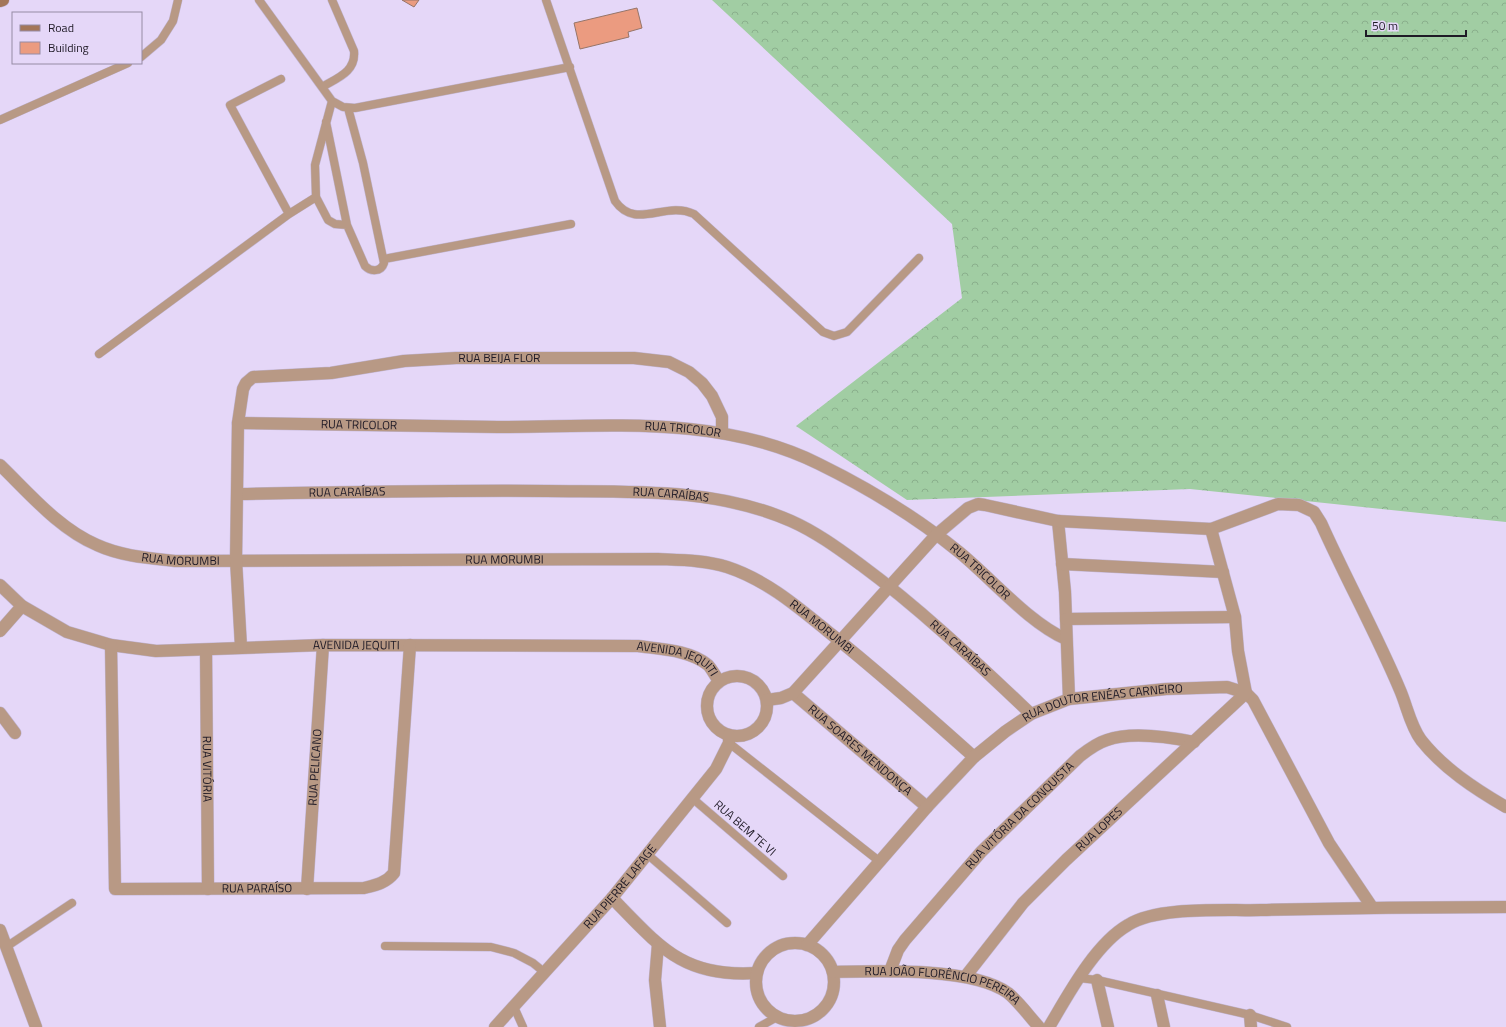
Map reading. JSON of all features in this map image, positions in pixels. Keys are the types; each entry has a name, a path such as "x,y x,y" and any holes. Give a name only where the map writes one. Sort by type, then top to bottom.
{"street":[{"name":"RUA BEIJA FLOR","path":"238,423 243,389 249,380 259,376 331,373 404,361 456,358 634,358 669,362 689,372 702,383 716,402 722,417 722,432"},
{"name":"RUA TRICOLOR","path":"238,423 470,427 589,425 681,428 722,432 768,444 816,462 862,486 960,552 1046,629 1066,639"},
{"path":"238,423 236,560 241,647"},
{"name":"RUA MORUMBI","path":"0,465 53,515 78,535 96,545 118,553 142,558 175,561 658,559 700,562 727,567 756,580 782,596 901,691 974,757"},
{"name":"RUA CARAÍBAS","path":"238,494 521,491 662,492 712,498 754,508 792,521 840,549 890,586 1031,714"},
{"path":"767,700 781,698 793,692 936,535 968,508 978,504 1058,520 1211,529 1278,504 1299,505 1314,512 1321,523 1400,690 1412,726 1420,739 1444,763 1475,789 1506,807"},
{"path":"1058,520 1066,619 1070,699"},
{"path":"1211,529 1235,616 1238,651 1246,693 1253,700 1329,842 1372,907"},
{"path":"1062,564 1223,572"},
{"name":"AVENIDA JEQUITI","path":"0,584 22,606 67,632 111,645 156,651 322,645 638,646 678,652 700,660 709,666 719,681"},
{"path":"0,631 22,606"},
{"path":"1066,619 1235,616"},
{"name":"RUA PARAÍSO","path":"111,645 114,889 364,888 379,885 388,879 394,873 410,645"},
{"name":"RUA PELICANO","path":"307,889 322,645"},
{"name":"RUA VITÓRIA","path":"206,650 208,889"},
{"path":"738,675 748,677 757,683 767,700 767,710 764,720 758,728 749,734 729,739 713,725 708,716 706,706 708,696 712,688 719,681 728,676 738,675"},
{"name":"RUA DOUTOR ENÉAS CARNEIRO","path":"807,945 927,806 974,757 1006,731 1031,714 1070,699 1166,689 1227,687 1246,693"},
{"name":"RUA SOARES MENDONÇA","path":"793,692 927,806"},
{"name":"RUA LOPES","path":"965,977 1023,903 1066,860 1246,693"},
{"path":"0,713 15,733"},
{"name":"RUA VITÓRIA DA CONQUISTA","path":"890,971 898,950 905,940 981,852 1080,756 1096,744 1108,739 1160,736 1194,742"},
{"name":"RUA PIERRE LAFAGE","path":"495,1027 612,898 716,769 729,739"},
{"path":"612,898 658,944 686,964 712,972 734,975 757,973"},
{"path":"1049,1027 1079,978 1108,942 1127,925 1145,916 1163,913 1372,907 1506,907"},
{"path":"0,930 36,1027"},
{"path":"794,943 807,945 819,951 828,960 833,972 835,985 832,998 825,1009 804,1024 778,1018 767,1010 760,999 756,986 757,973 762,962 770,952 782,945 794,943"},
{"path":"658,944 655,980 660,1027"},
{"name":"RUA JOÃO FLORÊNCIO PEREIRA","path":"833,972 890,971 965,977 990,984 1008,994 1039,1027"},
{"path":"1097,980 1108,1027"},
{"path":"1157,995 1164,1027"}],"lane":[{"path":"142,56 161,40 173,21 178,0"},
{"path":"259,0 332,101 338,106 355,108 570,67"},
{"path":"322,87 348,72 353,65 355,58 354,51 332,0"},
{"path":"546,0 570,67 611,192 619,208 626,213 635,215 680,208 694,214 827,335 841,335 847,332 918,258"},
{"path":"0,120 126,64"},
{"path":"282,78 230,105 289,214"},
{"path":"332,101 315,165 316,197 328,220 335,224 347,225"},
{"path":"326,120 347,225 365,266 374,270 382,268 384,259 363,163 348,108"},
{"path":"99,354 289,214 316,197"},
{"path":"384,259 572,224"},
{"path":"729,739 879,861"},
{"name":"RUA BEM TE VI","path":"692,798 783,876"},
{"path":"647,854 727,923"},
{"path":"6,947 72,903"},
{"path":"385,946 491,947 514,953 533,963 544,972"},
{"path":"1079,978 1097,980 1157,995 1250,1021 1287,1027"},
{"path":"514,1007 523,1027"},
{"path":"759,1027 778,1018"}],"green space":[{"path":"712,0 1506,0 1506,522 1190,489 907,500 796,426 962,298 952,224"}],"building":[{"path":"402,0 419,0 414,7"},
{"path":"637,8 642,28 628,32 629,37 580,49 574,23"}]}
